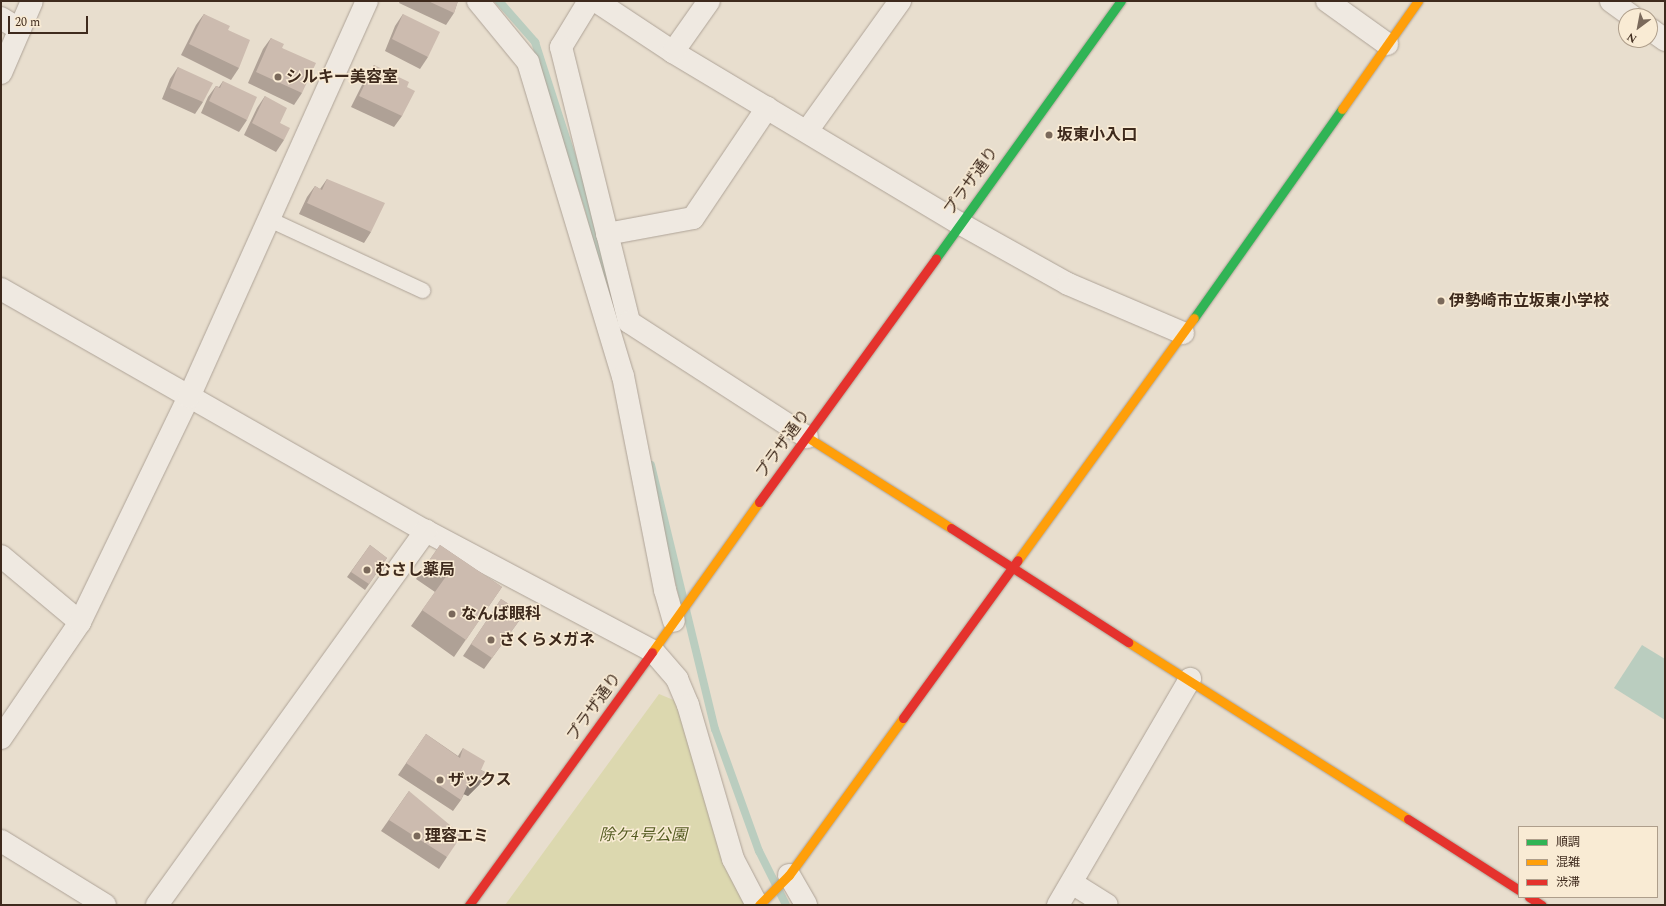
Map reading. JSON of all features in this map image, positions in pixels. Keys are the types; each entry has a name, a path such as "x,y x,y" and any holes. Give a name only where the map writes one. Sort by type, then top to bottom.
{"street":[{"path":"1,72 32,1"},
{"path":"1,738 80,622 188,397 367,1"},
{"path":"478,1 528,62 623,376 665,590 674,621"},
{"path":"589,1 561,47 628,322 807,437 1190,678 1518,889"},
{"path":"596,1 673,52 959,223 1068,284 1183,333"},
{"path":"673,52 709,1"},
{"path":"806,131 900,1"},
{"name":"プラザ通り","path":"469,905 807,437 959,223 1121,1"},
{"path":"1327,1 1386,44"},
{"path":"1,290 426,531 653,651 677,679 688,705 733,859 758,905 789,875 1183,333 1386,44 1418,1"},
{"path":"1611,1 1621,8"},
{"path":"1,18 20,30"},
{"path":"607,234 693,218 767,108"},
{"path":"157,905 426,531"},
{"path":"1,556 80,622"},
{"path":"1058,905 1190,678"},
{"path":"1,841 105,905"},
{"path":"789,875 806,905"},
{"path":"1072,883 1107,905"},
{"path":"1531,898 1542,905"}],"lane":[{"path":"269,219 422,290"}],"green space":[{"name":"除ケ4号公園","path":"659,694 676,701 745,905 505,905"}],"shaded area":[{"path":"1642,645 1665,659 1665,720 1614,688"}],"building":[{"path":"428,1 458,1 454,13"},
{"path":"204,14 230,26 228,30 250,40 239,68 189,44"},
{"path":"403,14 440,32 428,57 392,39"},
{"path":"271,38 284,44 282,48 316,63 302,93 256,72"},
{"path":"374,65 409,82 407,87 415,91 402,116 359,96"},
{"path":"178,67 213,83 203,102 170,88"},
{"path":"223,81 257,97 247,120 209,101 216,86 220,88"},
{"path":"265,96 287,108 280,123 290,128 284,140 252,123"},
{"path":"327,179 385,203 371,232 307,203 315,186 322,190"},
{"path":"370,545 387,558 369,584 351,572"},
{"path":"440,545 502,587 466,640 422,610 447,575 428,562"},
{"path":"501,599 524,614 492,658 471,644"},
{"path":"426,734 460,758 463,748 485,761 481,770 487,773 475,784 469,782 461,800 406,763"},
{"path":"409,791 462,835 447,857 389,820"}],"waterway":[{"path":"499,1 535,42 589,209 613,308"},
{"path":"651,465 715,729 759,851 786,905"}],"traffic: fast":[{"path":"936,258 1121,1"},
{"path":"1194,318 1342,109"}],"traffic: slow":[{"path":"1342,109 1418,1"},
{"path":"1018,560 1194,318"},
{"path":"807,437 951,528"},
{"path":"652,652 759,502"},
{"path":"1128,642 1408,819"},
{"path":"759,905 789,875 903,718"}],"traffic: jam":[{"path":"759,502 936,258"},
{"path":"951,528 1128,642"},
{"path":"903,718 1018,560"},
{"path":"469,905 652,652"},
{"path":"1408,819 1518,889"},
{"path":"1531,898 1542,905"}],"place":[{"name":"シルキー美容室","path":"278,77"},
{"name":"坂東小入口","path":"1049,135"},
{"name":"伊勢崎市立坂東小学校","path":"1441,301"},
{"name":"むさし薬局","path":"367,570"},
{"name":"なんば眼科","path":"452,614"},
{"name":"さくらメガネ","path":"491,640"},
{"name":"ザックス","path":"440,780"},
{"name":"理容エミ","path":"417,836"}]}
